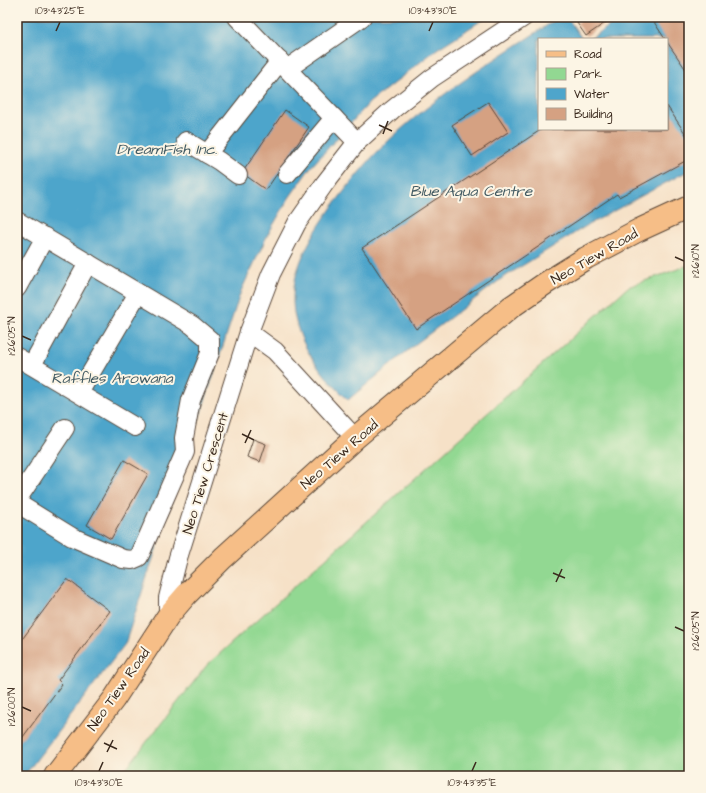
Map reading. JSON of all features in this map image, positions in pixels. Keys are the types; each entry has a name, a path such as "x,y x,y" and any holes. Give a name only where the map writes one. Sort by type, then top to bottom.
{"main road":[{"name":"Neo Tiew Road","path":"55,776 114,699 168,616 222,558 355,438 511,307 586,258 639,230 689,207"}],"street":[{"path":"237,17 357,142"},
{"path":"207,154 284,65 362,17"},
{"name":"Neo Tiew Crescent","path":"168,616 168,598 170,587 249,332 271,274 297,223 325,183 357,142 392,110 432,78 524,17"},
{"path":"287,174 334,118"},
{"path":"186,141 238,175"},
{"path":"17,221 192,325 210,340 210,353 191,400 184,438 185,452 139,557 132,560 123,559 72,538 17,503"},
{"path":"17,288 45,237"},
{"path":"88,263 24,361 135,427"},
{"path":"79,393 138,293"},
{"path":"249,332 275,351 355,438"},
{"path":"17,500 65,428"},
{"path":"185,452 207,466"}],"green space":[{"path":"689,265 689,776 120,776 207,665 628,287"}],"water":[{"path":"17,17 487,17 437,49 370,102 310,168 289,198 268,234 241,291 125,644 24,776 17,776"},
{"name":"Blue Aqua Centre","path":"560,17 567,17 581,38 538,38 538,130 668,130 668,38 591,38 619,19 618,17 689,17 689,171 586,226 501,279 417,343 348,400 323,373 309,353 299,331 293,303 297,273 302,259 323,219 375,154 402,128 424,110 491,62"}],"building":[{"path":"585,17 612,18 586,36 577,23"},
{"path":"655,17 689,17 689,74 668,43 668,38 664,38 654,22 657,20"},
{"path":"488,102 508,132 472,156 452,125"},
{"path":"668,108 689,139 689,159 619,197 617,194 416,329 362,248 540,130 668,130"},
{"path":"285,110 309,127 266,190 242,173"},
{"path":"253,439 266,444 260,462 247,457"},
{"path":"124,460 148,474 111,539 87,525"},
{"path":"67,579 110,611 58,680 62,684 17,745 17,646"}],"water label":[{"name":"DreamFish Inc.","path":"167,149"},
{"name":"Raffles Arowana","path":"112,378"}]}
